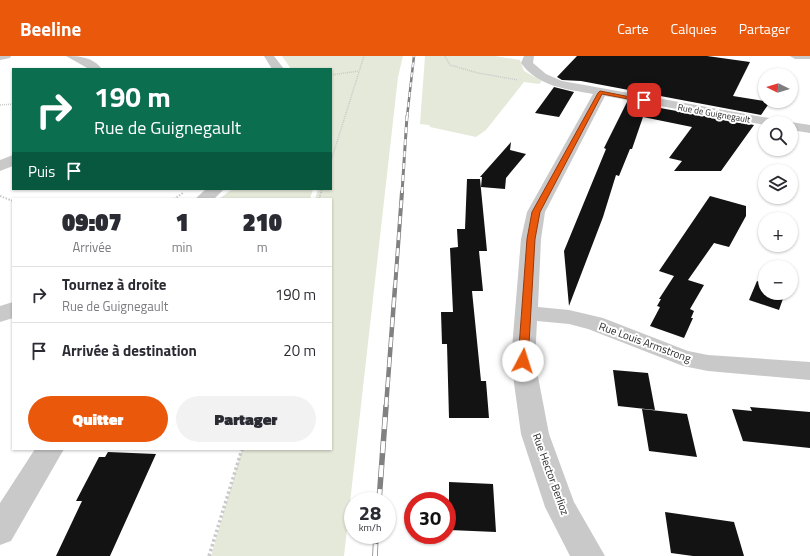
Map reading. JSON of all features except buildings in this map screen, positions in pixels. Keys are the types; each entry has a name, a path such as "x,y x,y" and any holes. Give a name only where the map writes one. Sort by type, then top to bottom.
{"street":[{"path":"0,57 6,56"},
{"path":"71,56 90,64 95,68"},
{"path":"269,56 277,68"},
{"name":"Rue de Guignegault","path":"530,56 527,64 532,70 540,76 559,84 600,93 758,120"},
{"path":"795,56 809,56"},
{"name":"Rue Hector Berlioz","path":"588,556 560,507 535,434 523,361 528,313 531,239 536,212 600,93"},
{"path":"798,127 810,129"},
{"path":"0,166 12,160"},
{"path":"205,198 215,190"},
{"path":"0,315 12,309"},
{"name":"Rue Louis Armstrong","path":"528,313 569,317 595,323 683,358 708,363 810,371"},
{"path":"0,531 49,450"}],"path":[{"path":"332,158 364,56"},
{"path":"445,56 450,65 478,73 559,84"},
{"path":"332,75 359,72"},
{"path":"0,105 12,104"},
{"path":"175,198 184,192"},
{"path":"0,196 12,200"},
{"path":"209,556 242,450"}],"green space":[{"path":"282,56 403,56 398,77 351,492 344,492 344,544 345,544 344,556 211,556 242,450 332,450 332,198 315,198 318,190 332,190 332,68 290,68"},
{"path":"425,56 495,56 520,60 524,71 542,81 539,84 524,82 486,130 476,137 420,124"},
{"path":"231,190 313,190 310,198 220,198"}],"railway":[{"path":"407,117 414,56"},
{"path":"402,193 407,116"},
{"path":"395,288 402,192"},
{"path":"386,407 395,287"},
{"path":"380,492 386,406"},
{"path":"375,556 376,544"}],"route":[{"path":"523,361 528,313 531,239 536,212 600,93 644,100"}]}
